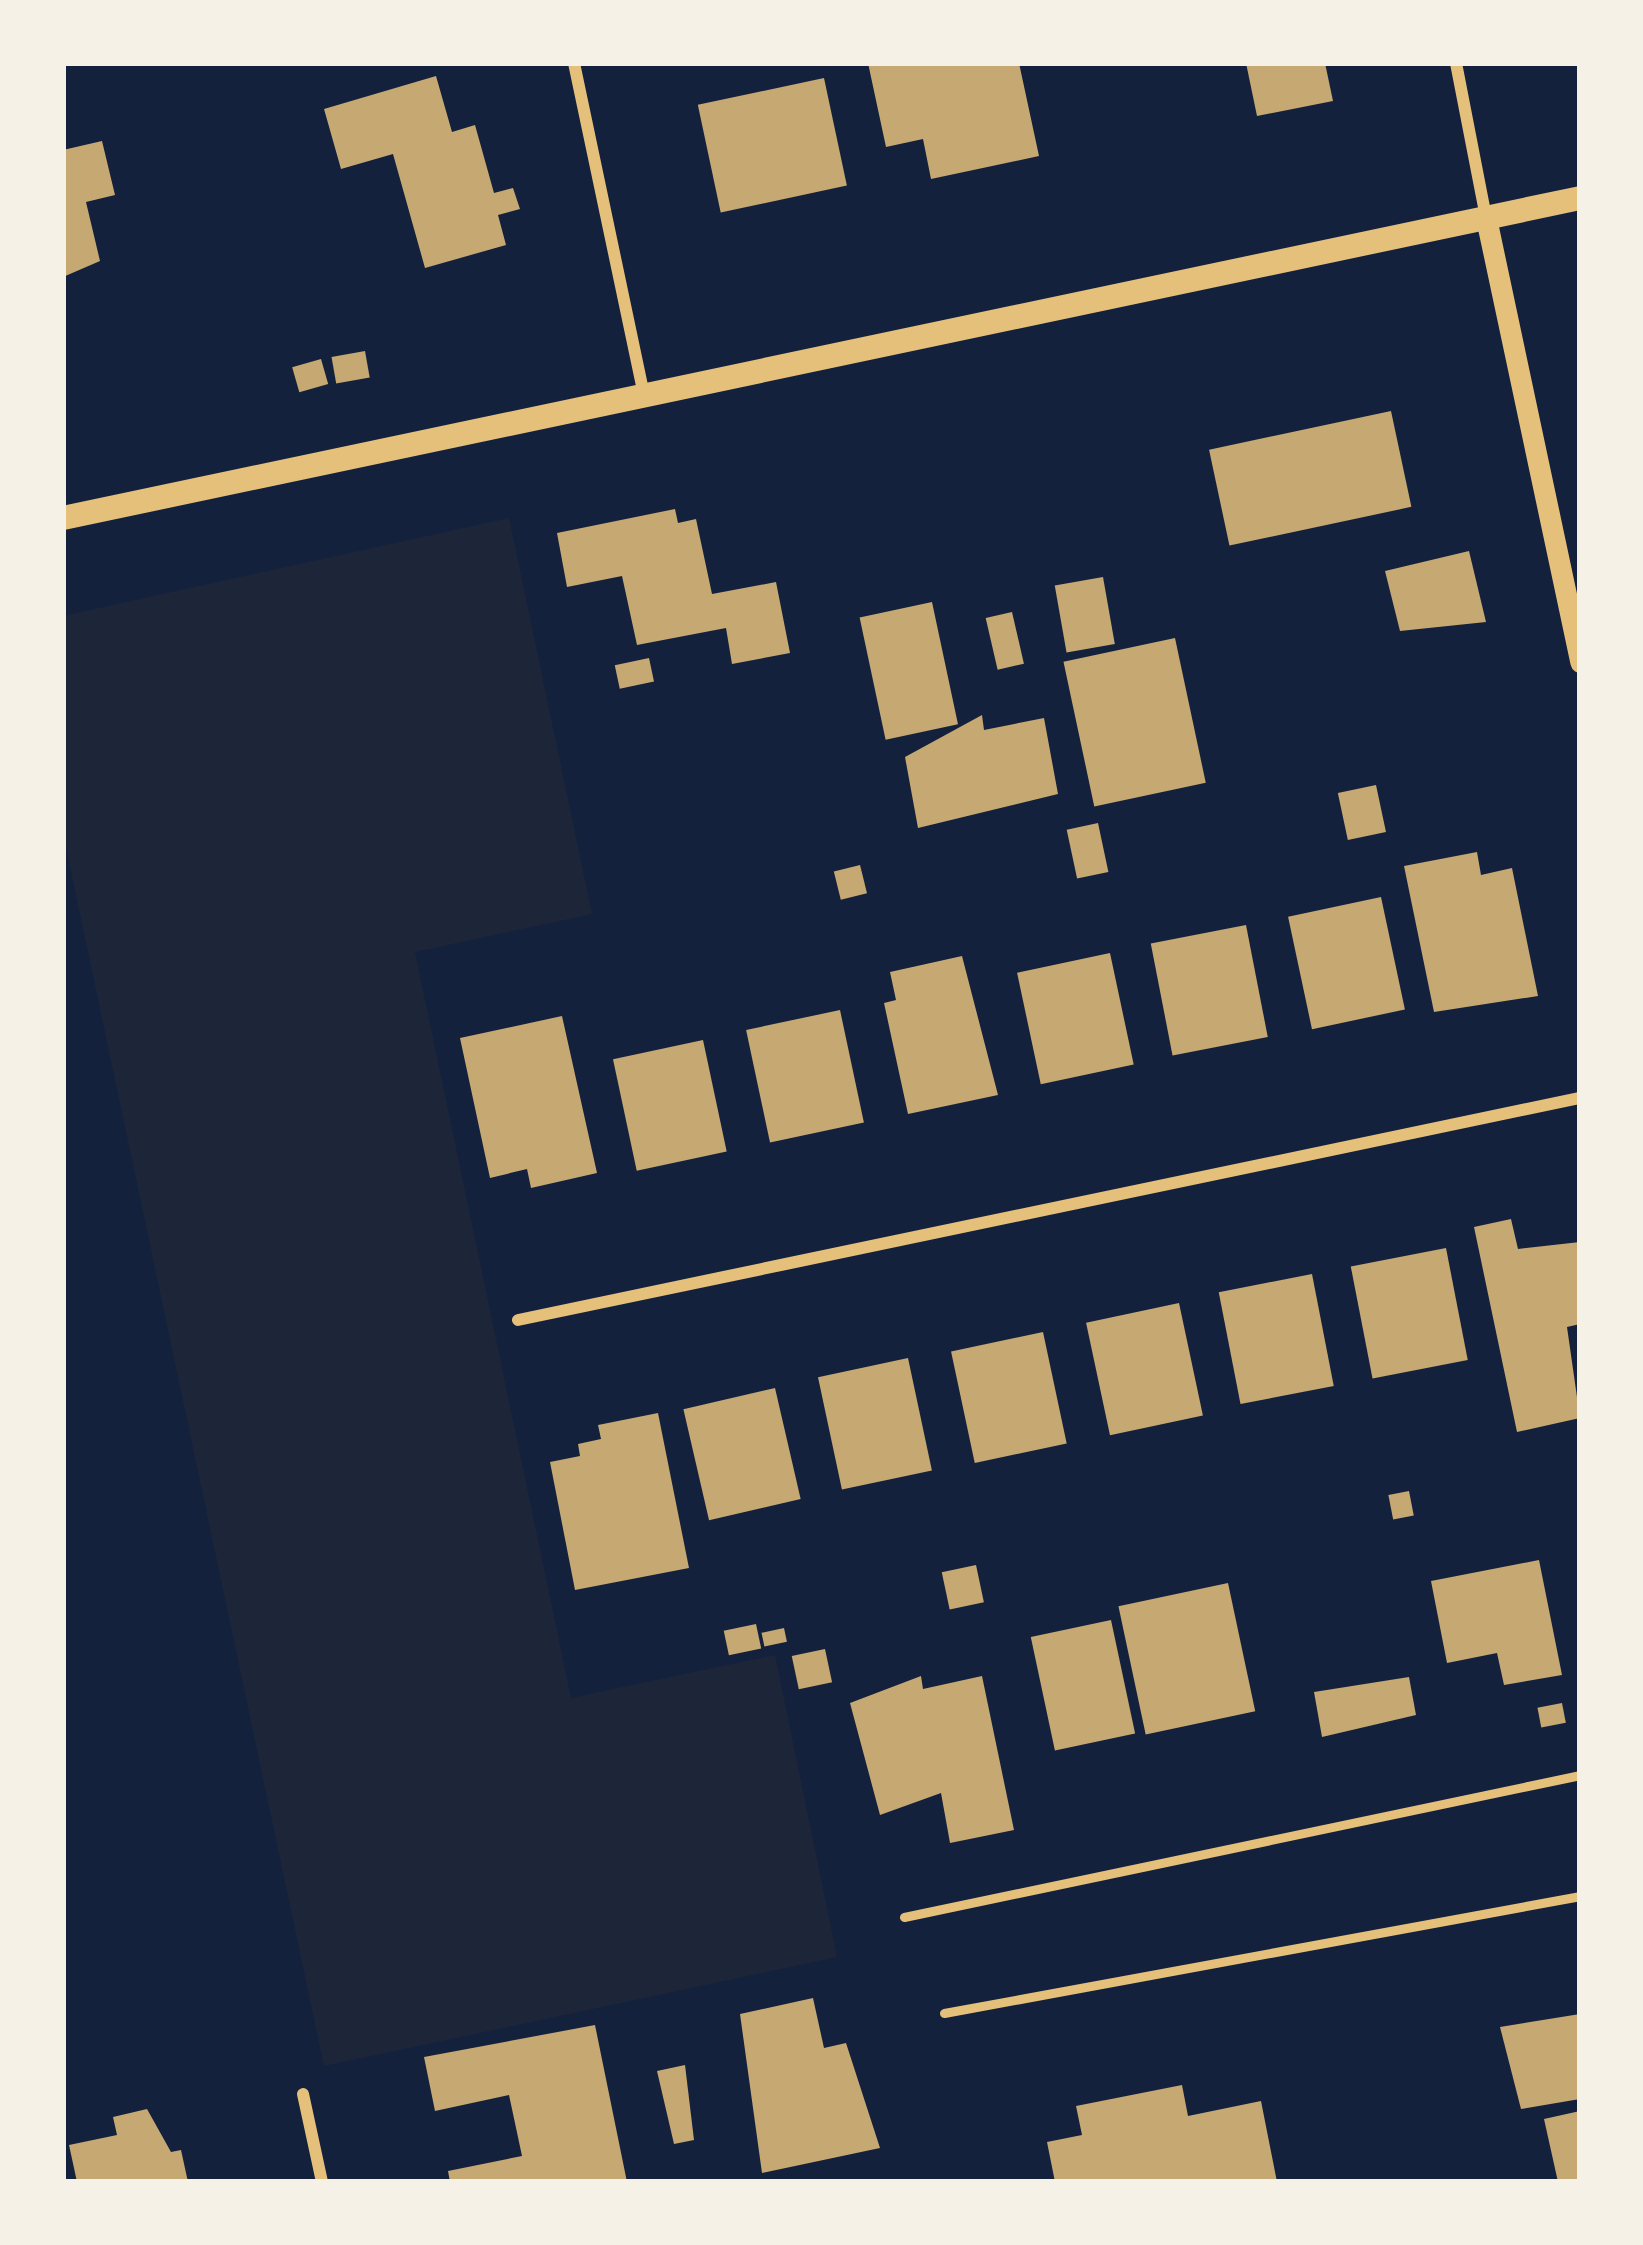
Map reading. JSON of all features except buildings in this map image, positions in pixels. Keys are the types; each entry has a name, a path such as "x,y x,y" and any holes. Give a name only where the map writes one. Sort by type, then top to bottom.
{"main road":[{"path":"63,518 1580,198"}],"street":[{"path":"574,63 644,395"},
{"path":"1456,63 1580,662"},
{"path":"518,1319 1580,1098"},
{"path":"303,2094 322,2182"}],"lane":[{"path":"904,1917 1580,1774"},
{"path":"944,2013 1580,1896"}],"shaded area":[{"path":"509,518 592,914 415,952 571,1698 775,1655 837,1957 324,2066 63,834 63,616"}]}
